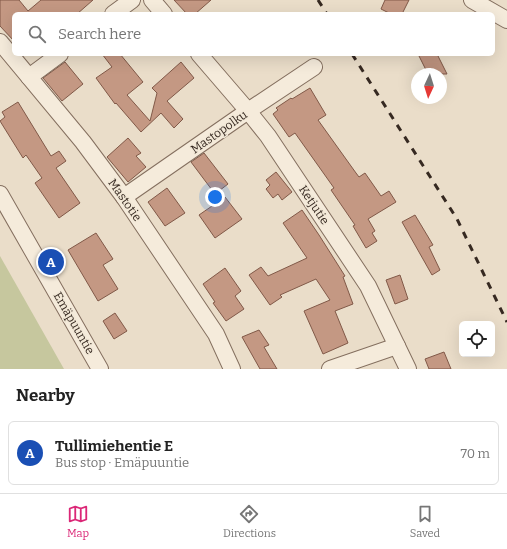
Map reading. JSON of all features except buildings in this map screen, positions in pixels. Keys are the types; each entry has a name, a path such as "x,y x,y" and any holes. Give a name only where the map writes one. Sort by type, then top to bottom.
{"street":[{"path":"116,12 132,0"},
{"path":"152,0 162,12"},
{"path":"472,0 493,12"},
{"path":"495,13 507,20"},
{"name":"Mastotie","path":"0,42 83,142 124,197 216,334 232,369"},
{"path":"29,77 57,56"},
{"name":"Ketjutie","path":"201,56 268,136 368,286 408,369"},
{"name":"Mastopolku","path":"124,197 314,67"},
{"name":"Emäpuuntie","path":"0,194 100,369"},
{"path":"330,369 397,346"}],"green space":[{"path":"0,256 64,369 0,369"}],"railway":[{"path":"318,0 326,12"},
{"path":"353,56 457,219 507,322"}],"place":[{"name":"Tullimiehentie E","path":"51,262"}]}
